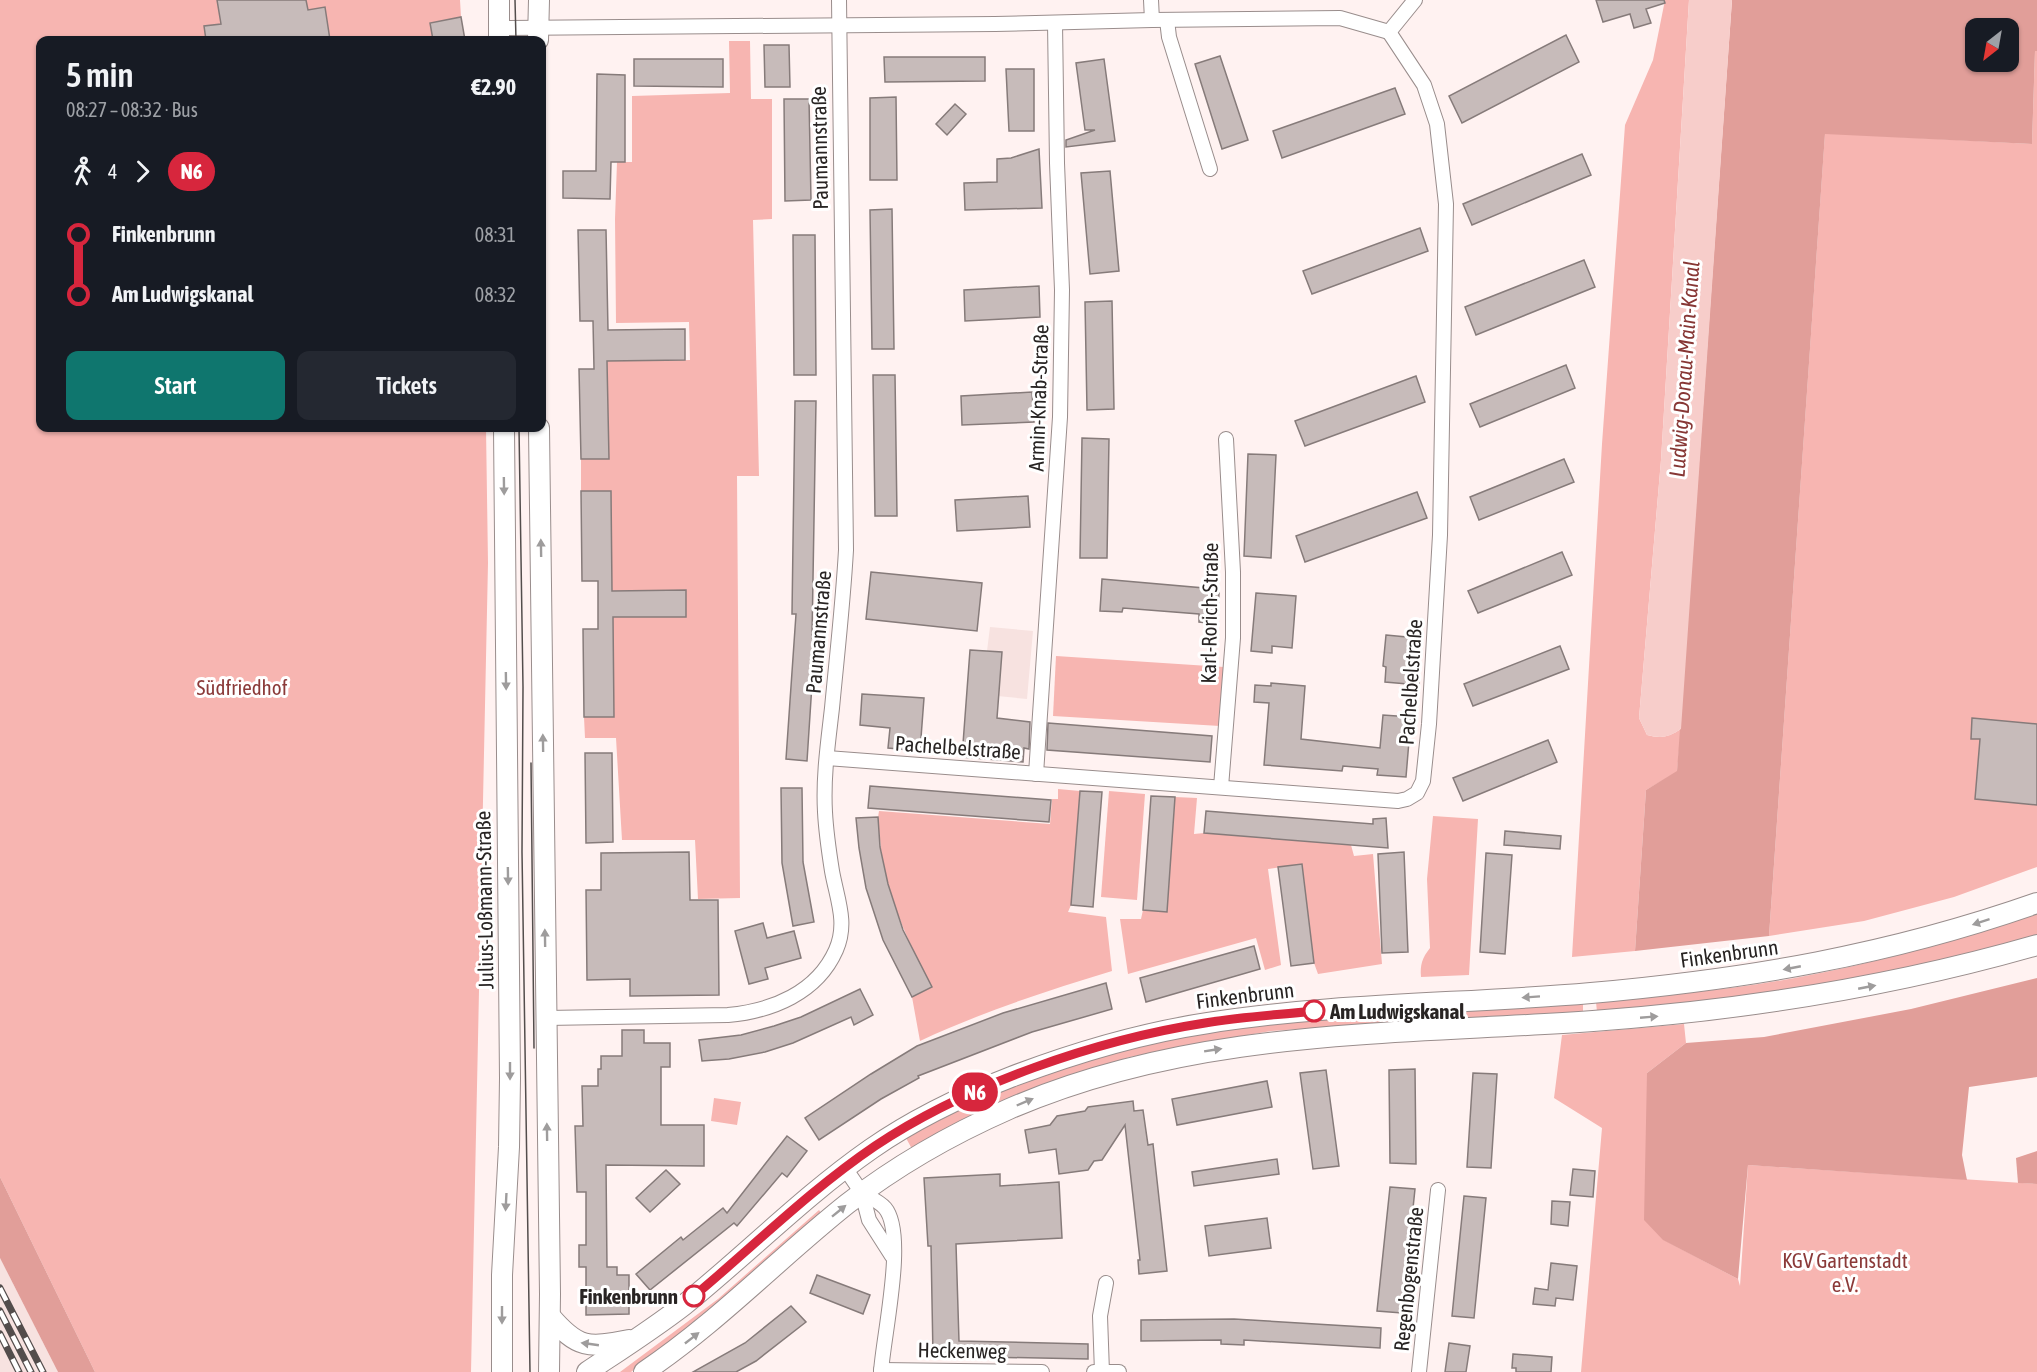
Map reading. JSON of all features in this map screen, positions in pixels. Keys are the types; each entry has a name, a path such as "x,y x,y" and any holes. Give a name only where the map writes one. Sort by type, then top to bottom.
{"main road":[{"path":"499,0 499,34"},
{"path":"538,0 538,34"},
{"name":"Julius-Loßmann-Straße","path":"502,1372 502,1275 509,1147 510,1078 504,432"},
{"path":"539,432 549,1372"},
{"name":"Finkenbrunn","path":"587,1372 683,1306 845,1168 908,1126 988,1086 1067,1057 1173,1029 1277,1014 1589,993 1777,971 1867,953 1930,937 2037,903"},
{"path":"644,1372 717,1317 862,1193 929,1149 1007,1110 1077,1083 1172,1057 1238,1046 1311,1038 1590,1021 1751,1006 1890,983 2037,945"},
{"path":"550,1316 564,1333 581,1343 598,1346 640,1337"}],"street":[{"name":"Paumannstraße","path":"546,1017 753,1013 793,998 811,984 835,953 841,936 842,913 832,871 825,813 826,758 844,595 846,550 839,0"},
{"path":"1151,0 1152,20"},
{"path":"499,34 1340,18 1389,32 1415,0"},
{"path":"1167,20 1169,37 1210,169"},
{"name":"Armin-Knab-Straße","path":"1036,774 1060,405 1062,290 1055,23"},
{"name":"Pachelbelstraße","path":"826,758 1398,801 1417,793 1423,781 1429,723 1440,535 1446,204 1437,124 1424,85 1389,32"},
{"name":"Karl-Rorich-Straße","path":"1221,787 1233,638 1233,572 1226,440"},
{"path":"845,1168 862,1193 886,1208 891,1223 894,1275 881,1371"},
{"name":"Regenbogenstraße","path":"1419,1372 1438,1190"},
{"path":"1102,1372 1100,1316 1107,1283"},
{"name":"Heckenweg","path":"881,1371 1042,1372"},
{"path":"1094,1372 1119,1372"}],"shaded area":[{"path":"1732,0 2037,0 2032,144 1825,134 1769,936 1635,951 1646,790 1677,771"},
{"path":"990,627 1033,631 1027,699 967,693 970,649 987,651"},
{"path":"2037,978 2037,1077 1969,1087 1962,1155 1967,1180 1748,1165 1738,1279 1663,1240 1644,1220 1647,1073 1686,1043 1764,1037 1911,1009"},
{"path":"2037,1151 2037,1184 2018,1183 2016,1158"},
{"path":"0,1177 95,1372 58,1372 0,1258"},
{"path":"0,1258 58,1372 0,1372"}],"green space":[{"name":"Südfriedhof","path":"0,0 460,0 461,17 430,23 432,36 36,36 36,432 486,432 488,563 471,1372 95,1372 0,1177"},
{"path":"1665,0 1689,0 1661,460 1639,718 1647,735 1665,736 1681,729 1677,772 1646,790 1635,951 1572,957 1602,444 1625,125 1653,60"},
{"path":"729,41 750,41 751,99 772,99 772,219 753,220 759,476 737,476 740,898 698,899 695,840 622,840 616,738 585,738 584,717 613,717 613,617 686,617 612,591 610,491 581,491 581,459 609,458 607,361 690,360 689,322 616,323 617,162 632,162 632,96 730,93"},
{"path":"2035,51 2037,51 2037,867 1954,897 1864,921 1769,936 1825,133 2032,144"},
{"path":"1056,656 1224,667 1220,726 1053,716"},
{"path":"1058,789 1080,791 1071,905 1068,912 1106,917 1112,971 1014,1003 920,1041 912,997 931,987 898,915 886,878 878,825 879,811 1050,824 1052,799 1058,799"},
{"path":"1109,791 1145,794 1137,900 1101,897"},
{"path":"1175,797 1197,798 1194,834 1351,845 1354,856 1373,854 1382,964 1318,974 1314,963 1302,864 1268,869 1281,965 1265,970 1256,938 1128,974 1120,919 1141,919 1143,910 1167,911"},
{"path":"1433,816 1478,819 1469,975 1421,977 1422,962 1430,948 1427,879"},
{"path":"2037,914 2037,935 1900,971 1755,996 1597,1012 1596,1002 1745,986 1856,965 1947,942"},
{"path":"1583,1003 1583,1012 1426,1021 1426,1014"},
{"path":"1414,1014 1414,1021 1271,1031 1130,1057 1064,1077 997,1104 912,1149 906,1138 976,1102 1012,1087 1086,1060 1124,1050 1162,1041 1254,1026"},
{"name":"KGV Gartenstadt e.V.","path":"1684,1024 1686,1043 1647,1073 1664,1240 1738,1279 1740,1286 1748,1165 2037,1184 2037,1372 1581,1372 1602,1128 1554,1098 1562,1035"},
{"path":"714,1098 741,1102 737,1125 711,1121"},
{"path":"819,1210 822,1214 704,1317 631,1372 620,1372 718,1299"}],"water":[{"name":"Ludwig-Donau-Main-Kanal","path":"1689,0 1732,0 1681,729 1669,735 1657,737 1647,735 1639,718 1661,460"}],"building":[{"path":"217,0 306,0 308,10 325,7 329,36 205,36 204,26 221,24"},
{"path":"1596,0 1664,0 1665,3 1646,9 1651,23 1634,28 1630,14 1603,22"},
{"path":"461,17 464,36 432,36 430,23"},
{"path":"1566,35 1579,62 1462,123 1449,96"},
{"path":"764,45 789,45 790,87 765,87"},
{"path":"1220,56 1248,140 1222,149 1195,64"},
{"path":"884,57 985,57 985,81 885,82"},
{"path":"634,59 723,59 723,87 634,86"},
{"path":"1104,59 1115,141 1066,147 1066,140 1095,130 1085,130 1076,63"},
{"path":"1006,69 1034,69 1034,131 1009,131"},
{"path":"597,74 625,75 625,162 611,162 610,199 563,198 563,171 596,171"},
{"path":"1395,88 1405,114 1282,158 1273,131"},
{"path":"896,97 897,180 870,180 870,98"},
{"path":"784,99 809,99 811,200 785,201"},
{"path":"955,104 966,114 947,135 936,124"},
{"path":"1039,149 1042,208 965,210 964,183 997,182 997,159 1011,158"},
{"path":"1582,154 1591,175 1472,225 1463,204"},
{"path":"1110,171 1119,271 1090,274 1081,173"},
{"path":"892,209 894,349 872,349 870,210"},
{"path":"1420,228 1428,251 1312,294 1303,271"},
{"path":"578,230 606,230 608,330 685,329 685,360 607,361 609,459 581,459 579,369 594,369 593,321 580,321"},
{"path":"793,235 815,235 816,375 794,375"},
{"path":"1584,260 1595,287 1476,335 1465,307"},
{"path":"1039,286 1040,317 965,321 964,290"},
{"path":"1112,301 1114,409 1087,410 1085,302"},
{"path":"1566,365 1575,388 1480,427 1470,404"},
{"path":"873,375 895,375 897,516 875,516"},
{"path":"1416,376 1425,402 1305,446 1295,421"},
{"path":"1032,392 1034,422 962,425 961,396"},
{"path":"795,401 816,401 812,638 815,638 807,761 786,759 796,614 792,614"},
{"path":"1082,438 1109,439 1107,558 1080,558"},
{"path":"1248,454 1276,455 1271,558 1244,556"},
{"path":"1564,459 1574,482 1479,520 1470,497"},
{"path":"581,491 611,491 612,591 686,590 686,617 613,617 614,717 584,717 583,629 598,629 598,581 582,581"},
{"path":"1417,492 1427,518 1305,562 1296,536"},
{"path":"1028,496 1030,527 957,531 955,500"},
{"path":"1562,552 1572,575 1478,613 1468,591"},
{"path":"871,572 982,583 977,631 866,619"},
{"path":"1102,579 1204,588 1203,591 1219,593 1217,624 1199,622 1199,614 1123,608 1122,612 1100,611"},
{"path":"1256,593 1296,596 1292,648 1272,646 1272,653 1251,651"},
{"path":"1386,635 1417,638 1414,671 1419,671 1419,685 1385,682 1386,667 1383,666"},
{"path":"1560,646 1569,669 1473,706 1464,684"},
{"path":"970,650 1002,652 997,718 1030,722 1029,749 1024,748 1023,762 962,757"},
{"path":"1271,683 1305,686 1301,739 1380,748 1383,715 1411,717 1406,777 1377,775 1378,769 1343,766 1342,771 1264,765 1269,703 1254,702 1255,685 1271,686"},
{"path":"862,694 924,698 920,751 888,748 890,728 860,725"},
{"path":"1972,718 2037,724 2037,805 1975,799 1980,739 1971,739"},
{"path":"1048,723 1212,736 1210,762 1047,750"},
{"path":"1548,740 1557,762 1463,801 1453,778"},
{"path":"585,753 612,753 613,842 586,843"},
{"path":"870,786 1051,800 1049,822 868,808"},
{"path":"781,788 802,788 803,862 814,922 793,926 782,863"},
{"path":"1080,791 1102,792 1093,907 1071,905"},
{"path":"1151,796 1175,797 1167,912 1143,910"},
{"path":"1206,811 1373,824 1373,819 1386,818 1388,848 1204,833"},
{"path":"878,817 880,847 888,884 903,930 932,987 912,997 883,940 866,888 856,818"},
{"path":"1505,831 1561,836 1560,849 1504,845"},
{"path":"689,852 690,900 718,900 719,995 630,996 630,979 587,980 586,890 601,890 601,853"},
{"path":"1404,852 1408,952 1382,953 1378,854"},
{"path":"1486,853 1512,855 1505,954 1480,952"},
{"path":"1302,864 1314,963 1291,966 1278,867"},
{"path":"763,923 767,938 794,931 801,958 765,968 768,979 749,984 735,931"},
{"path":"1254,946 1260,969 1146,1002 1140,978"},
{"path":"1106,983 1112,1009 1032,1032 918,1076 919,1078 881,1099 819,1140 805,1118 917,1046 1003,1013"},
{"path":"860,989 873,1015 854,1025 851,1017 793,1043 765,1052 729,1059 702,1061 699,1040 741,1035 774,1026 801,1017"},
{"path":"622,1030 644,1030 644,1043 670,1043 670,1067 661,1067 661,1125 704,1125 704,1166 606,1165 607,1267 617,1267 617,1275 629,1275 629,1314 586,1315 586,1267 579,1267 579,1245 586,1245 586,1192 577,1192 575,1126 583,1126 582,1086 598,1086 601,1056 622,1056"},
{"path":"1415,1069 1416,1164 1390,1163 1389,1070"},
{"path":"1326,1070 1339,1166 1313,1169 1300,1073"},
{"path":"1473,1073 1497,1074 1491,1168 1467,1167"},
{"path":"1267,1081 1272,1107 1177,1125 1172,1099"},
{"path":"1133,1101 1134,1111 1143,1110 1148,1145 1153,1144 1167,1271 1139,1274 1138,1260 1140,1260 1125,1125 1102,1160 1094,1161 1088,1170 1059,1174 1056,1149 1029,1153 1025,1130 1050,1125 1057,1116 1085,1111 1088,1107"},
{"path":"787,1136 807,1151 787,1177 782,1173 737,1226 734,1223 650,1290 636,1274 681,1237 683,1240 723,1208 727,1213"},
{"path":"1277,1159 1279,1174 1194,1186 1192,1172"},
{"path":"1573,1169 1595,1171 1593,1197 1570,1195"},
{"path":"666,1170 680,1184 650,1212 636,1198"},
{"path":"1000,1174 1000,1186 1059,1182 1062,1238 956,1244 959,1341 1088,1344 1088,1359 933,1356 931,1246 928,1246 924,1178"},
{"path":"1390,1187 1415,1189 1402,1313 1377,1311"},
{"path":"1464,1196 1486,1198 1474,1318 1452,1316"},
{"path":"1552,1201 1570,1202 1568,1226 1551,1224"},
{"path":"1267,1218 1271,1248 1209,1256 1205,1226"},
{"path":"1551,1263 1577,1266 1573,1300 1556,1298 1555,1306 1533,1304 1535,1288 1548,1290"},
{"path":"817,1275 870,1295 863,1314 810,1293"},
{"path":"791,1306 806,1322 756,1361 736,1372 693,1372 745,1343"},
{"path":"1234,1319 1381,1328 1380,1348 1244,1340 1244,1345 1221,1344 1221,1340 1141,1341 1141,1320"},
{"path":"1449,1343 1470,1346 1466,1372 1445,1372"},
{"path":"1513,1354 1552,1357 1551,1372 1516,1372 1516,1368 1512,1368"}],"tram line":[{"path":"515,0 516,36"},
{"path":"519,432 523,687 522,852 530,1372"},
{"path":"531,763 534,1048"}],"railway":[{"path":"0,1288 43,1372"},
{"path":"0,1311 31,1372"},
{"path":"0,1334 19,1372"}],"bus line":[{"name":"N6","path":"694,1296 812,1194 859,1158 896,1132 964,1097 1013,1076 1067,1057 1173,1029 1205,1023 1314,1011"}],"place":[{"name":"Am Ludwigskanal","path":"1314,1011"},
{"name":"Finkenbrunn","path":"694,1296"}]}
